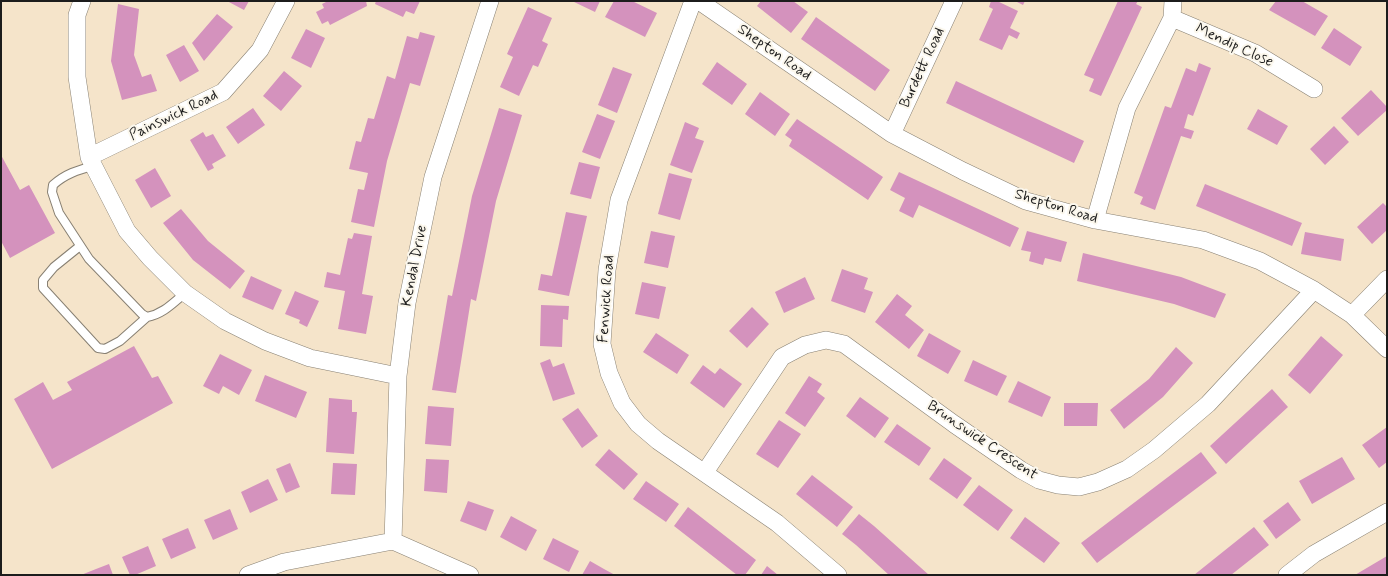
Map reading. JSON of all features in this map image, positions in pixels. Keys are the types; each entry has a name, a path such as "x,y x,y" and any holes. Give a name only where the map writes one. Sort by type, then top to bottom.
{"street":[{"path":"82,1 77,15 77,76 91,161 127,231 150,258 184,293 225,321 265,341 310,358 398,376"},
{"name":"Painswick Road","path":"91,161 223,92 260,50 286,1"},
{"name":"Kendal Drive","path":"393,541 398,376 407,303 433,177 490,1"},
{"name":"Fenwick Road","path":"693,1 619,200 606,270 602,344 609,373 622,403 638,424 658,441 777,523 838,575"},
{"name":"Shepton Road","path":"699,1 892,134 963,171 1026,201 1095,220 1203,240 1260,261 1314,290 1352,315 1387,349"},
{"name":"Burdett Road","path":"892,134 954,1"},
{"path":"1095,220 1127,108 1172,9"},
{"name":"Mendip Close","path":"1172,9 1255,53 1314,89"},
{"path":"1352,315 1387,279"},
{"name":"Brunswick Crescent","path":"705,472 782,357 805,345 826,340 844,344 954,424 1021,470 1039,480 1058,485 1080,487 1098,482 1127,469 1154,450 1208,404 1314,290"},
{"path":"1287,575 1314,554 1387,512"},
{"path":"248,575 284,562 393,541 470,575"}],"lane":[{"path":"91,161 53,185 52,192 59,213 89,258 142,314 147,317"},
{"path":"80,246 54,267 43,280 43,288 98,348 106,349 120,342 147,317 155,316 164,311 184,293"}],"building":[{"path":"227,1 249,1 244,10"},
{"path":"328,1 366,1 367,6 330,25 328,21 322,24 316,12 324,8 322,4"},
{"path":"376,1 420,1 414,14 406,11 403,17 375,4"},
{"path":"572,1 600,1 595,12"},
{"path":"614,1 632,1 657,13 645,37 605,17"},
{"path":"761,1 793,1 808,12 791,33 757,6"},
{"path":"991,1 997,1 1018,11 1010,28 1020,33 1017,39 1009,35 1002,50 979,40 993,9 989,7"},
{"path":"1015,1 1025,1 1023,5"},
{"path":"1118,1 1138,1 1136,4 1142,7 1101,96 1089,91 1094,79 1084,75"},
{"path":"1276,1 1302,1 1328,16 1315,36 1269,10"},
{"path":"118,4 139,9 134,55 142,77 151,74 157,91 122,100 111,61"},
{"path":"528,7 552,18 542,41 548,44 538,67 533,65 519,96 500,87 513,57 507,54"},
{"path":"217,14 233,27 204,61 192,43"},
{"path":"816,17 890,70 875,91 801,39"},
{"path":"1334,28 1362,47 1350,66 1321,48"},
{"path":"306,29 325,38 311,68 291,58"},
{"path":"420,32 435,36 420,86 410,83 387,161 374,227 351,222 358,189 364,190 368,173 349,169 356,141 361,142 368,118 374,119 387,76 395,79 407,36 418,39"},
{"path":"184,45 199,71 180,82 166,55"},
{"path":"717,62 747,84 732,105 702,84"},
{"path":"1199,63 1211,68 1193,116 1188,114 1184,128 1194,131 1191,139 1181,136 1155,210 1140,204 1143,197 1134,193 1165,106 1171,108 1186,68 1196,72"},
{"path":"613,67 632,74 617,113 598,105"},
{"path":"284,71 302,86 281,111 263,96"},
{"path":"956,81 1084,141 1074,163 946,103"},
{"path":"1371,90 1387,107 1387,110 1358,136 1341,118"},
{"path":"760,92 790,114 775,136 745,114"},
{"path":"253,108 265,125 238,144 226,127"},
{"path":"499,108 522,115 496,201 476,301 471,299 456,393 432,390 448,295 452,296 472,196"},
{"path":"1258,109 1288,126 1277,145 1247,129"},
{"path":"597,114 615,121 600,159 582,152"},
{"path":"797,119 883,177 868,200 789,146 792,140 785,135"},
{"path":"685,122 699,128 695,138 704,141 692,173 670,165"},
{"path":"1334,126 1349,142 1325,165 1310,149"},
{"path":"203,132 206,137 213,134 226,156 212,164 214,168 208,171 190,140"},
{"path":"1,155 20,190 29,185 55,233 10,258 1,241"},
{"path":"579,162 600,167 591,199 570,194"},
{"path":"155,168 171,196 151,208 135,180"},
{"path":"899,172 1019,228 1010,247 919,205 913,218 899,211 905,198 890,190"},
{"path":"669,173 692,179 680,220 658,214"},
{"path":"1205,184 1302,223 1292,246 1196,206"},
{"path":"1383,203 1387,207 1387,230 1372,244 1357,227"},
{"path":"181,209 208,241 245,271 230,289 193,260 163,223"},
{"path":"566,212 587,216 569,296 538,290 541,274 552,276"},
{"path":"651,231 675,236 668,268 644,263"},
{"path":"1027,231 1067,242 1061,262 1045,258 1043,265 1029,261 1031,252 1021,250"},
{"path":"1305,232 1344,239 1341,261 1301,254"},
{"path":"354,233 372,236 362,294 373,296 366,334 338,329 345,291 324,287 327,272 340,275 348,238 352,239"},
{"path":"1083,253 1181,277 1226,294 1215,318 1174,304 1077,281"},
{"path":"842,269 868,278 864,289 873,292 865,313 831,301"},
{"path":"251,276 282,290 273,310 242,297"},
{"path":"805,277 815,299 784,313 775,292"},
{"path":"642,282 666,287 659,319 635,314"},
{"path":"295,291 319,301 307,327 299,323 300,320 285,314"},
{"path":"897,294 912,306 905,315 924,330 909,349 875,322"},
{"path":"541,305 569,306 568,320 563,319 562,347 540,346"},
{"path":"752,307 769,324 747,348 729,331"},
{"path":"656,333 689,355 677,374 643,352"},
{"path":"929,333 961,351 948,374 917,356"},
{"path":"1321,336 1343,355 1310,394 1288,375"},
{"path":"134,346 152,378 158,376 173,403 52,469 14,399 43,382 53,400 72,390 67,382"},
{"path":"1176,347 1193,363 1163,397 1124,429 1110,410 1149,379"},
{"path":"220,354 252,370 239,395 223,386 219,394 203,386"},
{"path":"550,359 553,367 564,363 575,394 553,401 540,363"},
{"path":"973,360 1007,376 997,396 964,381"},
{"path":"703,365 715,374 720,368 742,384 724,408 690,383"},
{"path":"265,375 307,392 296,418 255,401"},
{"path":"809,376 822,384 817,392 825,398 805,427 785,413"},
{"path":"1018,381 1051,397 1042,417 1008,402"},
{"path":"1272,389 1288,407 1226,464 1210,446"},
{"path":"860,397 889,418 875,438 846,416"},
{"path":"329,398 352,400 352,412 357,412 354,454 326,452"},
{"path":"1064,403 1098,403 1097,426 1064,426"},
{"path":"428,406 454,408 451,446 425,444"},
{"path":"578,408 598,436 582,448 562,419"},
{"path":"779,420 801,434 778,468 756,454"},
{"path":"897,424 931,448 919,466 884,442"},
{"path":"1387,427 1387,462 1379,468 1362,445"},
{"path":"609,449 638,474 624,490 595,465"},
{"path":"1201,452 1217,473 1097,563 1081,543"},
{"path":"1342,457 1355,479 1312,504 1299,481"},
{"path":"944,458 972,478 957,499 929,479"},
{"path":"426,459 449,460 447,493 424,491"},
{"path":"290,463 300,487 286,493 276,469"},
{"path":"333,463 357,464 355,495 331,494"},
{"path":"812,475 853,507 837,527 796,494"},
{"path":"268,479 278,500 250,513 241,492"},
{"path":"646,481 679,504 666,522 633,499"},
{"path":"979,485 1013,510 998,531 963,505"},
{"path":"468,501 494,510 486,531 460,521"},
{"path":"1288,502 1301,520 1276,539 1263,521"},
{"path":"688,507 756,560 745,575 737,575 674,526"},
{"path":"230,509 238,529 213,540 204,520"},
{"path":"859,514 929,575 889,575 842,534"},
{"path":"511,516 537,530 526,551 500,537"},
{"path":"1025,517 1060,543 1044,563 1010,538"},
{"path":"1254,527 1269,545 1231,575 1194,575"},
{"path":"188,528 196,548 171,559 162,539"},
{"path":"553,538 579,551 569,572 543,559"},
{"path":"148,546 156,566 135,575 130,575 122,557"},
{"path":"1387,556 1387,575 1355,575 1360,572"},
{"path":"590,561 604,569 615,575 582,575"},
{"path":"109,564 113,575 81,575 96,569"},
{"path":"767,566 778,575 761,575"}]}
